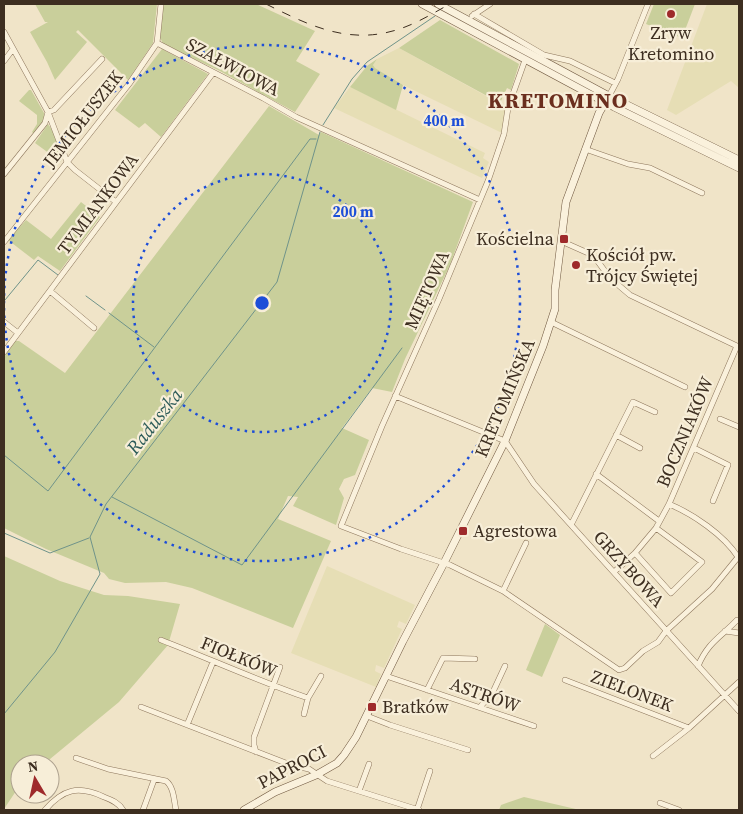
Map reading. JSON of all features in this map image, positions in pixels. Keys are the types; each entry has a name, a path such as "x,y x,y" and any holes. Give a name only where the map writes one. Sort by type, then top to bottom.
{"street":[{"name":"JEMIOŁUSZEK","path":"4,242 129,84 157,43 161,4"},
{"path":"422,4 525,60 739,160"},
{"path":"438,4 606,99 739,168"},
{"path":"468,20 490,4"},
{"path":"606,99 615,83 648,4"},
{"path":"474,14 544,55 570,61 615,83"},
{"path":"4,32 48,112 67,162 116,202"},
{"name":"SZAŁWIOWA","path":"157,43 296,117 480,200"},
{"path":"4,61 13,50"},
{"path":"48,112 54,110 102,59"},
{"name":"MIĘTOWA","path":"444,563 341,526 480,200 501,142 508,108 525,60"},
{"name":"TYMIANKOWA","path":"4,352 213,73"},
{"name":"KRETOMIŃSKA","path":"377,694 505,441 551,322 555,309 555,290 567,199 606,99"},
{"path":"4,174 46,123 48,112"},
{"path":"585,149 628,164 650,168 702,193"},
{"path":"561,241 596,258 610,278 630,295 738,347"},
{"path":"50,291 94,328"},
{"path":"4,322 18,333"},
{"path":"551,322 685,387"},
{"name":"BOCZNIAKÓW","path":"614,572 635,553 656,528 669,504 738,347"},
{"path":"395,396 505,441"},
{"path":"571,525 633,402 655,412"},
{"path":"720,419 739,427"},
{"path":"616,435 640,448"},
{"name":"GRZYBOWA","path":"505,441 534,484 739,711"},
{"path":"694,448 728,465 713,501"},
{"path":"596,474 659,521"},
{"path":"444,563 503,591 618,670 625,668 643,651 658,642 666,631 712,589 739,556 729,545 686,511 669,504"},
{"path":"635,553 671,593 702,562 656,528"},
{"path":"503,591 526,543"},
{"path":"698,666 710,644 737,620 739,621"},
{"path":"725,631 739,633"},
{"name":"FIOŁKÓW","path":"161,640 264,681 274,687 308,698"},
{"name":"ASTRÓW","path":"427,690 443,658 475,659"},
{"path":"188,725 213,662"},
{"path":"480,707 492,694 504,666"},
{"path":"256,752 254,737 280,667"},
{"path":"304,714 308,698 320,676"},
{"name":"ASTRÓW","path":"386,676 534,726"},
{"name":"ZIELONEK","path":"565,680 689,728"},
{"path":"653,756 689,728 739,682"},
{"name":"PAPROCI","path":"244,810 275,792 316,775 337,763 344,755 377,694"},
{"path":"140,708 291,765 309,769 327,781 418,810 430,771"},
{"path":"366,716 468,750"},
{"path":"76,758 108,770 170,783 176,810"},
{"path":"359,792 369,764"},
{"path":"143,810 154,780"},
{"path":"45,810 53,801 66,792 82,790 114,801 123,810"},
{"path":"660,803 679,810"}],"shaded area":[{"path":"707,4 739,4 739,88 731,81 676,115 667,110"},
{"path":"399,48 506,107 502,133 403,85 375,68 373,65 377,59"},
{"path":"350,87 485,153 483,158 489,162 482,178 334,108"},
{"path":"327,566 415,605 406,624 399,621 397,627 402,629 384,668 376,665 375,671 381,674 376,687 291,653"}],"green space":[{"path":"35,4 157,4 153,43 128,80 78,30 76,32 87,42 55,80 30,32 48,22 45,22"},
{"path":"163,4 256,4 315,31 296,61 320,74 295,112 218,70 164,45 159,36"},
{"name":"Zryw Kretomino","path":"654,4 695,4 682,38 646,24"},
{"path":"440,20 519,64 511,90 507,88 500,103 399,48"},
{"path":"162,49 208,74 161,137 145,123 139,128 115,110"},
{"path":"377,59 373,65 375,68 403,85 396,110 350,87 367,66"},
{"path":"31,90 44,113 44,120 34,134 32,132 37,124 37,115 19,101"},
{"path":"269,106 319,135 321,132 473,202 450,265 405,359 392,392 372,388 342,428 369,440 355,475 344,479 339,489 344,498 336,525 293,506 298,497 288,496 278,519 331,541 293,628 192,588 166,582 125,583 109,579 104,573 46,549 4,528 4,357 15,341 19,341 65,373"},
{"path":"48,124 58,143 62,158 61,162 35,143"},
{"path":"81,202 100,217 60,271 38,256 34,260 8,240 26,220 51,239"},
{"path":"4,556 60,581 104,595 128,596 180,604 168,645 119,702 56,754 10,754 10,800 4,809"},
{"path":"545,624 560,635 542,677 526,670"},
{"path":"524,797 580,810 499,810 501,805"}],"waterway":[{"name":"Raduszka","path":"323,125 352,79 367,62 435,16"},
{"name":"Raduszka","path":"4,714 55,652 100,574 90,537 106,504 277,282 320,132"},
{"path":"4,455 48,491 310,139 316,139"},
{"path":"5,300 38,260 58,275"},
{"path":"86,296 105,310"},
{"path":"109,313 154,347"},
{"path":"112,497 242,565 402,348"},
{"path":"4,533 50,553 89,538"}],"railway":[{"path":"266,4 316,27 350,35 386,33 405,27 450,4"}],"place":[{"name":"Zryw Kretomino","path":"671,14"},
{"name":"Kościelna","path":"564,239"},
{"name":"Kościół pw. Trójcy Świętej","path":"576,265"},
{"name":"Agrestowa","path":"463,531"},
{"name":"Bratków","path":"372,707"}],"district":[{"name":"KRETOMINO","path":"558,100"}]}
